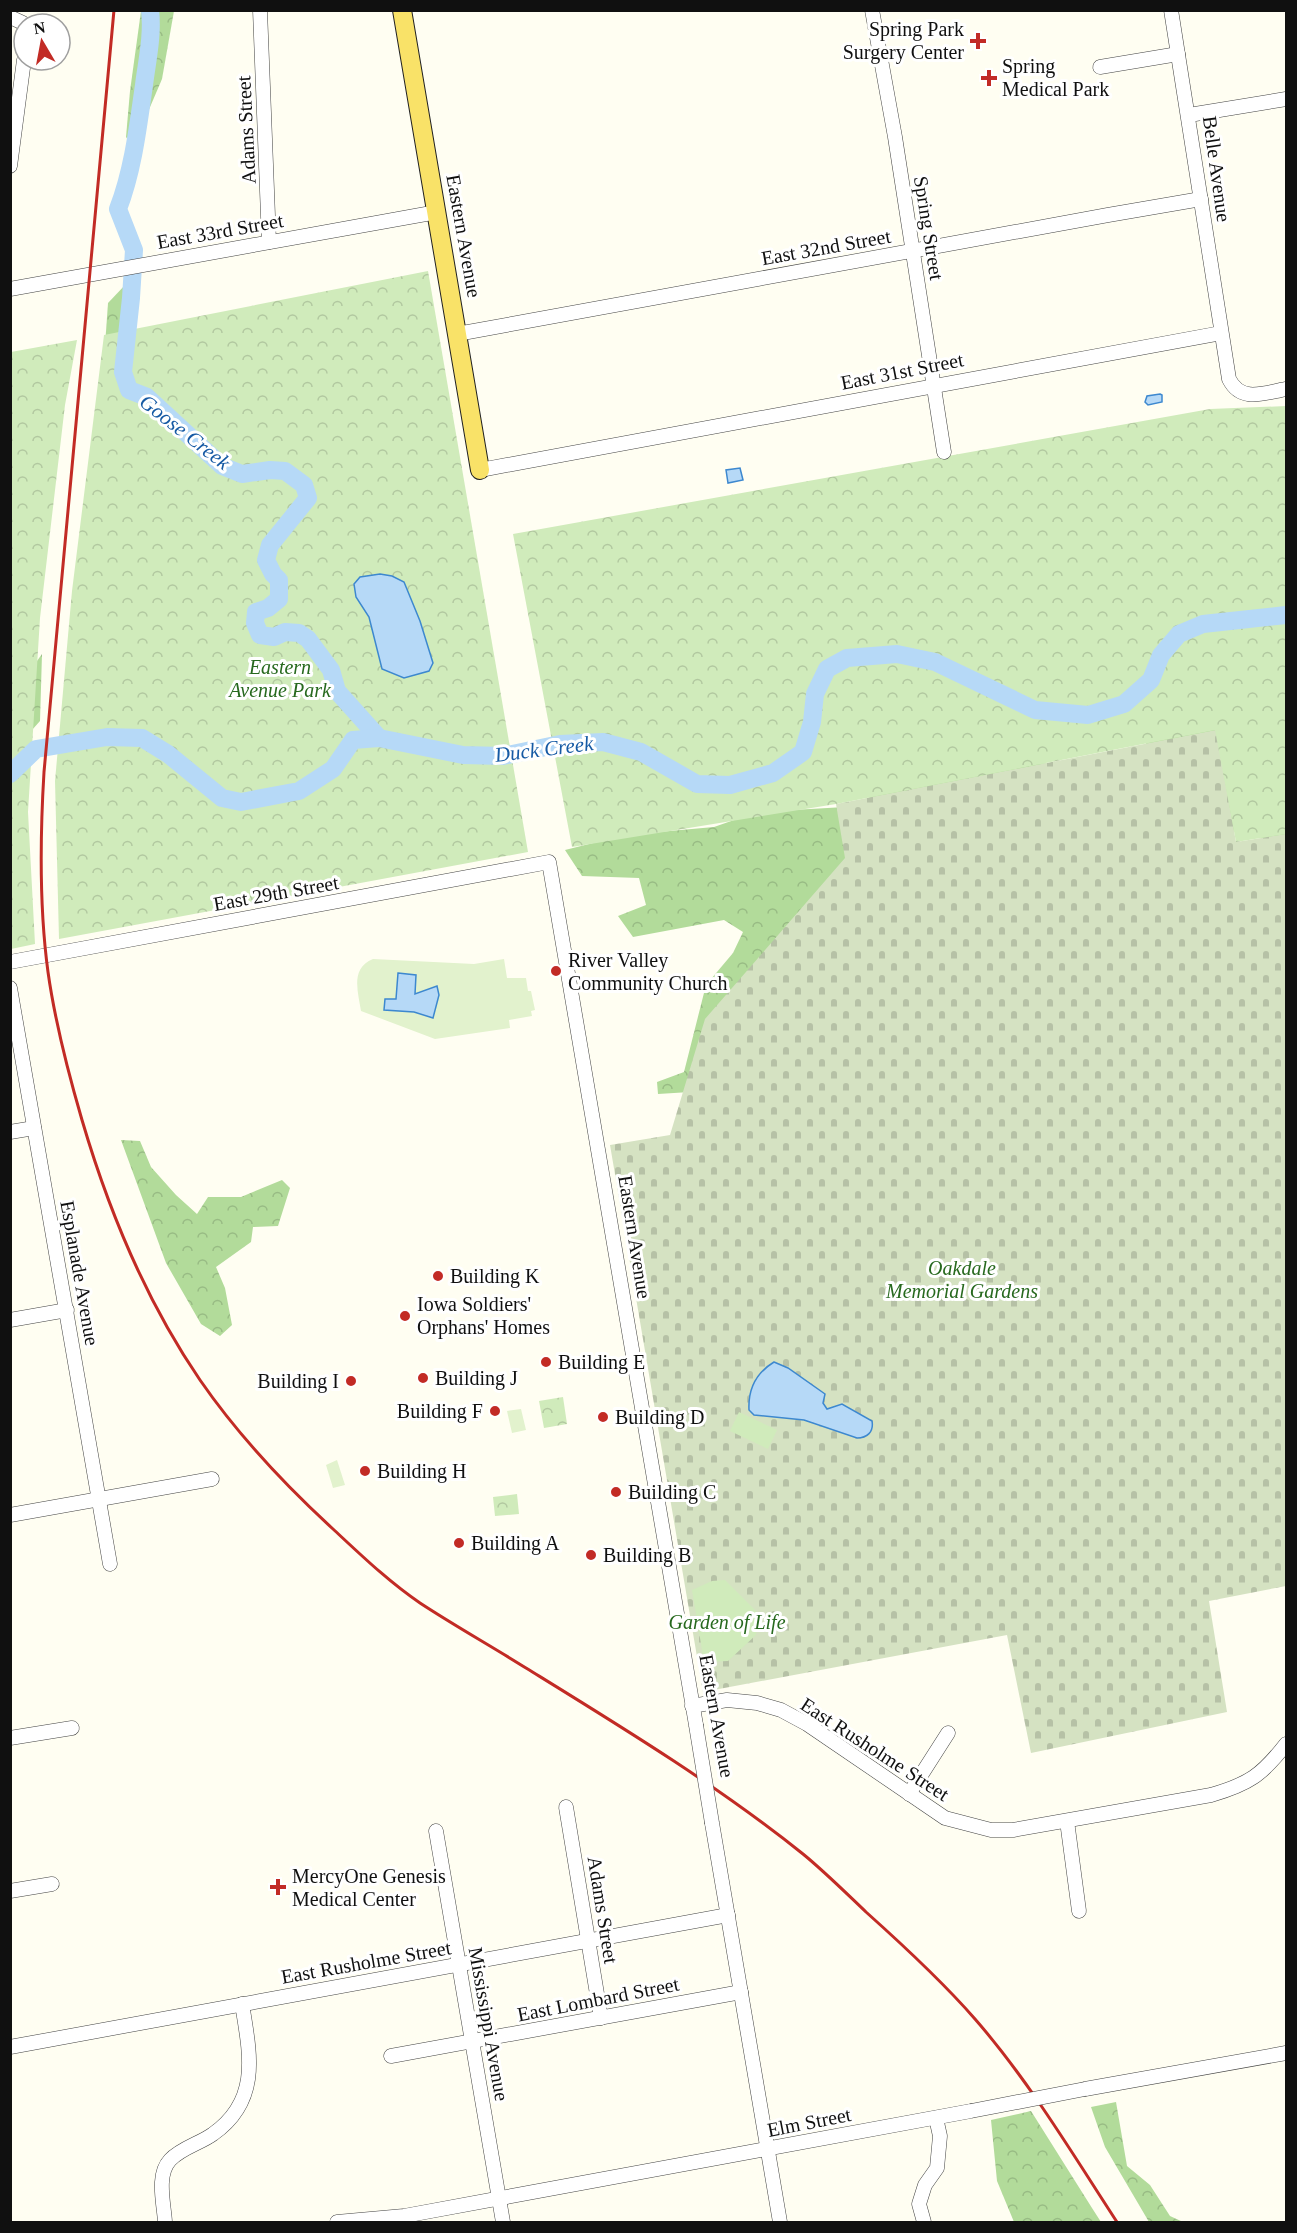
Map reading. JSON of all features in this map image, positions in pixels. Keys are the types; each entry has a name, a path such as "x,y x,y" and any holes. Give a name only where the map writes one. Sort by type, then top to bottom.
{"main road":[{"name":"Eastern Avenue","path":"402,10 480,470"}],"street":[{"name":"Spring Street","path":"872,10 944,452"},
{"name":"Belle Avenue","path":"1171,10 1221,333"},
{"name":"Adams Street","path":"260,13 269,242"},
{"path":"1100,67 1178,54"},
{"path":"10,166 23,72"},
{"path":"1189,115 1287,99"},
{"name":"East 32nd Street","path":"457,334 1202,199"},
{"name":"East 33rd Street","path":"10,289 437,212"},
{"path":"1221,333 1228,379 1233,388 1247,395 1287,389"},
{"name":"East 31st Street","path":"480,470 1221,333"},
{"name":"East 29th Street","path":"10,962 549,862"},
{"name":"Eastern Avenue","path":"549,862 780,2223"},
{"name":"Esplanade Avenue","path":"10,988 110,1564"},
{"path":"10,1132 34,1128"},
{"path":"10,1320 67,1310"},
{"path":"10,1515 212,1479"},
{"name":"East Rusholme Street","path":"692,1706 727,1700 757,1703 781,1710 807,1724 945,1818 992,1830 1013,1830 1067,1821 1211,1795 1236,1788 1252,1780 1275,1759 1287,1744"},
{"path":"10,1738 72,1728"},
{"path":"909,1794 948,1733"},
{"name":"Adams Street","path":"566,1807 601,2018"},
{"path":"1067,1821 1080,1911"},
{"name":"Mississippi Avenue","path":"436,1831 503,2223"},
{"path":"10,1891 52,1884"},
{"name":"East Rusholme Street","path":"10,2047 728,1916"},
{"name":"East Lombard Street","path":"391,2056 741,1992"},
{"path":"165,2223 163,2175 170,2160 214,2134 230,2118 242,2099 249,2080 250,2058 242,2004"},
{"name":"Elm Street","path":"338,2223 404,2216 499,2199 1287,2053"},
{"path":"924,2223 919,2204 925,2185 938,2168 940,2136 936,2118"}],"green space":[{"path":"141,11 174,11 162,79 133,147 126,137"},
{"name":"Eastern Avenue Park","path":"428,271 528,852 59,939 55,781 72,591 104,335"},
{"path":"126,284 118,361 104,360 108,303"},
{"path":"77,340 65,405 40,618 28,812 35,944 11,949 11,352"},
{"path":"1286,406 1286,834 1236,842 1215,730 836,804 572,847 513,534 1210,409"},
{"path":"42,654 40,721 10,752 10,689 14,693"},
{"path":"1286,678 1286,844 1213,826 706,1091 658,1094 657,1082 684,1072 706,985 733,953 743,932 724,920 633,937 618,916 646,905 639,878 582,876 565,850 625,835 714,827 757,812 845,807 913,780 1017,762 1057,764 1128,761 1169,721"},
{"name":"Oakdale Memorial Gardens","path":"1216,730 1236,842 1286,834 1286,1586 1209,1601 1227,1712 1031,1753 1007,1635 703,1692 610,1145 670,1135 705,1019 845,858 836,804"},
{"path":"373,959 474,964 504,959 507,978 526,978 535,1010 531,1011 532,1016 509,1020 510,1028 435,1039 361,1011 357,989 358,974 366,963"},
{"path":"121,1140 140,1141 151,1167 197,1214 208,1197 241,1197 282,1180 290,1188 278,1226 253,1227 251,1242 216,1267 225,1288 232,1325 220,1336 201,1324 166,1263"},
{"path":"563,1397 567,1424 544,1428 539,1401"},
{"path":"521,1409 526,1430 512,1433 507,1411"},
{"path":"739,1412 777,1430 768,1449 730,1431"},
{"path":"337,1460 345,1485 333,1488 326,1465"},
{"path":"517,1494 519,1514 495,1516 493,1497"},
{"name":"Garden of Life","path":"725,1580 758,1613 756,1635 728,1661 704,1662 692,1590 712,1581"},
{"path":"1116,2102 1127,2166 1150,2185 1170,2216 1183,2222 1149,2222 1105,2147 1091,2107"},
{"path":"1031,2111 1101,2222 1014,2222 997,2181 991,2120"}],"water":[{"path":"1160,394 1162,402 1148,405 1145,402 1147,396"},
{"path":"740,468 743,480 728,483 726,470"},
{"path":"380,574 392,576 404,582 420,621 433,663 429,671 404,678 382,669 369,617 356,597 354,584 360,577"},
{"path":"398,973 416,975 415,994 437,986 439,995 433,1018 414,1012 384,1010 385,999 396,999"},
{"path":"774,1362 788,1368 825,1394 823,1403 827,1409 842,1404 872,1421 869,1434 857,1438 804,1420 754,1415 749,1410 754,1383 762,1371"}],"waterway":[{"name":"Goose Creek","path":"150,10 149,48 137,132 128,179 118,209 134,250 123,372 129,390 147,397 222,466 242,474 270,470 285,471 304,485 308,498 270,545 266,560 279,580 279,599 268,608 256,612 255,623 260,635 274,637 285,632 299,633 308,639 331,670 337,691 379,738"},
{"name":"Duck Creek","path":"10,774 36,749 107,737 142,738 168,754 222,798 241,802 299,791 333,769 353,740 379,738 463,755 503,756 560,744 603,742 641,752 697,784 730,785 773,773 803,752 812,722 815,694 827,669 847,658 897,654 935,662 1035,710 1088,715 1124,704 1151,680 1161,655 1179,634 1203,624 1286,615"}],"railway":[{"path":"114,10 44,772 41,872 48,972 62,1047 104,1188 131,1255 163,1319 200,1380 262,1458 315,1512 409,1595 668,1757 737,1804 819,1868 922,1964 975,2019 1032,2092 1117,2222"}],"place":[{"name":"Spring Park Surgery Center","path":"978,41"},
{"name":"Spring Medical Park","path":"989,78"},
{"name":"River Valley Community Church","path":"556,971"},
{"name":"Building K","path":"438,1276"},
{"name":"Iowa Soldiers' Orphans' Homes","path":"405,1316"},
{"name":"Building E","path":"546,1362"},
{"name":"Building J","path":"423,1378"},
{"name":"Building I","path":"351,1381"},
{"name":"Building F","path":"495,1411"},
{"name":"Building D","path":"603,1417"},
{"name":"Building H","path":"365,1471"},
{"name":"Building C","path":"616,1492"},
{"name":"Building A","path":"459,1543"},
{"name":"Building B","path":"591,1555"},
{"name":"MercyOne Genesis Medical Center","path":"278,1887"}]}
